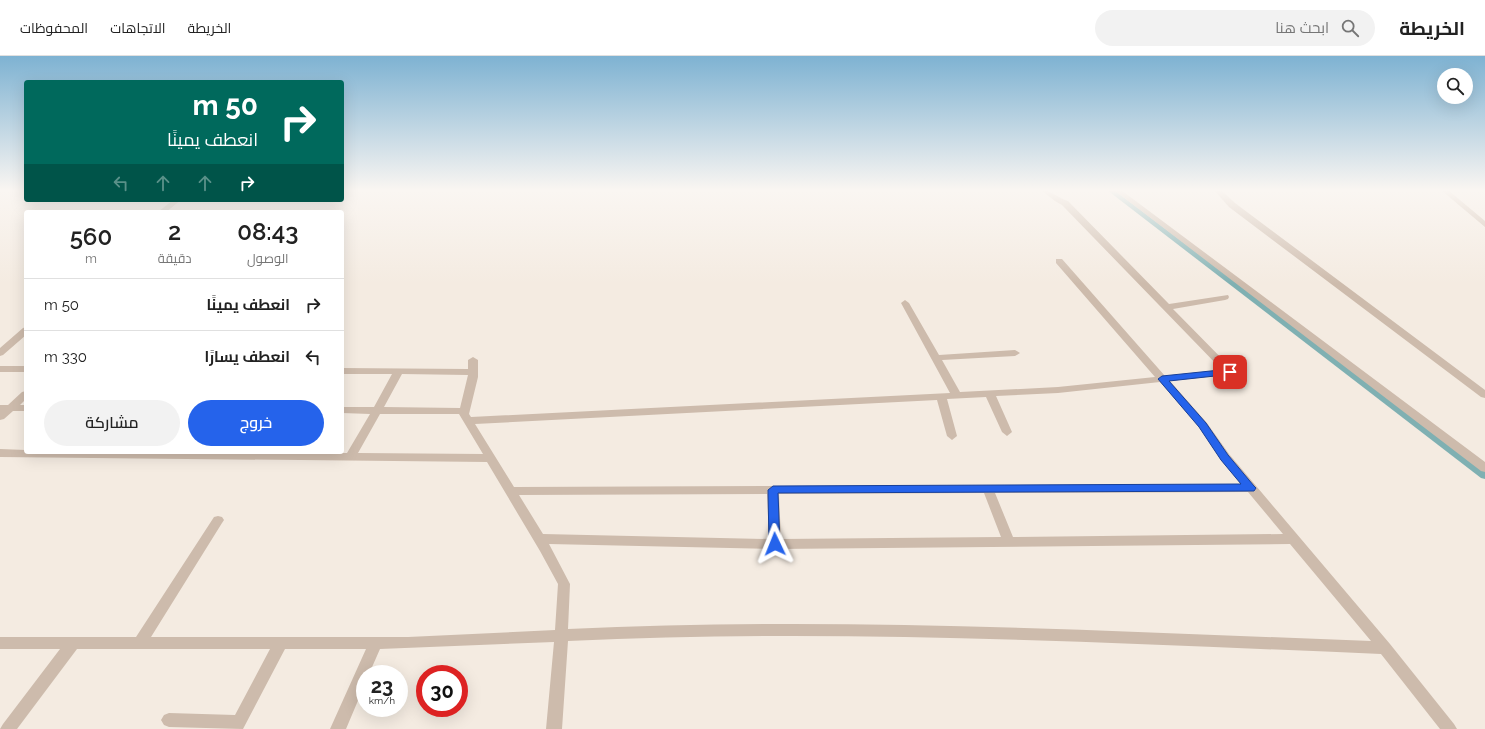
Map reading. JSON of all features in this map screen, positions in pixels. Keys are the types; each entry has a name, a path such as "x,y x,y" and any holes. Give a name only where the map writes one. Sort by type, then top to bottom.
{"street":[{"path":"344,410 377,410 467,416 957,396 1058,390 1230,372 1083,221"},
{"path":"1159,221 1485,468"},
{"path":"1254,221 1485,395"},
{"path":"1059,261 1203,425 1225,457 1250,488 1294,539 1449,729"},
{"path":"1168,308 1172,306 1225,297"},
{"path":"905,303 957,396"},
{"path":"0,353 24,332"},
{"path":"936,358 1015,353"},
{"path":"344,371 399,371 473,366 467,416 540,539 564,584 562,636 554,729"},
{"path":"0,369 24,369"},
{"path":"351,456 399,371"},
{"path":"990,394 1007,432"},
{"path":"0,417 5,408 24,395"},
{"path":"941,396 952,436"},
{"path":"5,408 24,408"},
{"path":"0,453 24,453"},
{"path":"278,454 492,458"},
{"path":"511,491 1250,488"},
{"path":"988,489 1009,542"},
{"path":"773,490 775,544"},
{"path":"140,644 218,520"},
{"path":"540,539 775,544 1294,539"},
{"path":"0,643 408,643 612,633 802,630 984,632 1384,648"},
{"path":"338,729 376,642"},
{"path":"8,729 73,644"},
{"path":"169,720 237,725 280,644"}],"waterway":[{"path":"1151,221 1485,475"}],"route":[{"path":"775,544 773,490 1250,488 1225,457 1203,425 1162,379 1230,372"}]}
